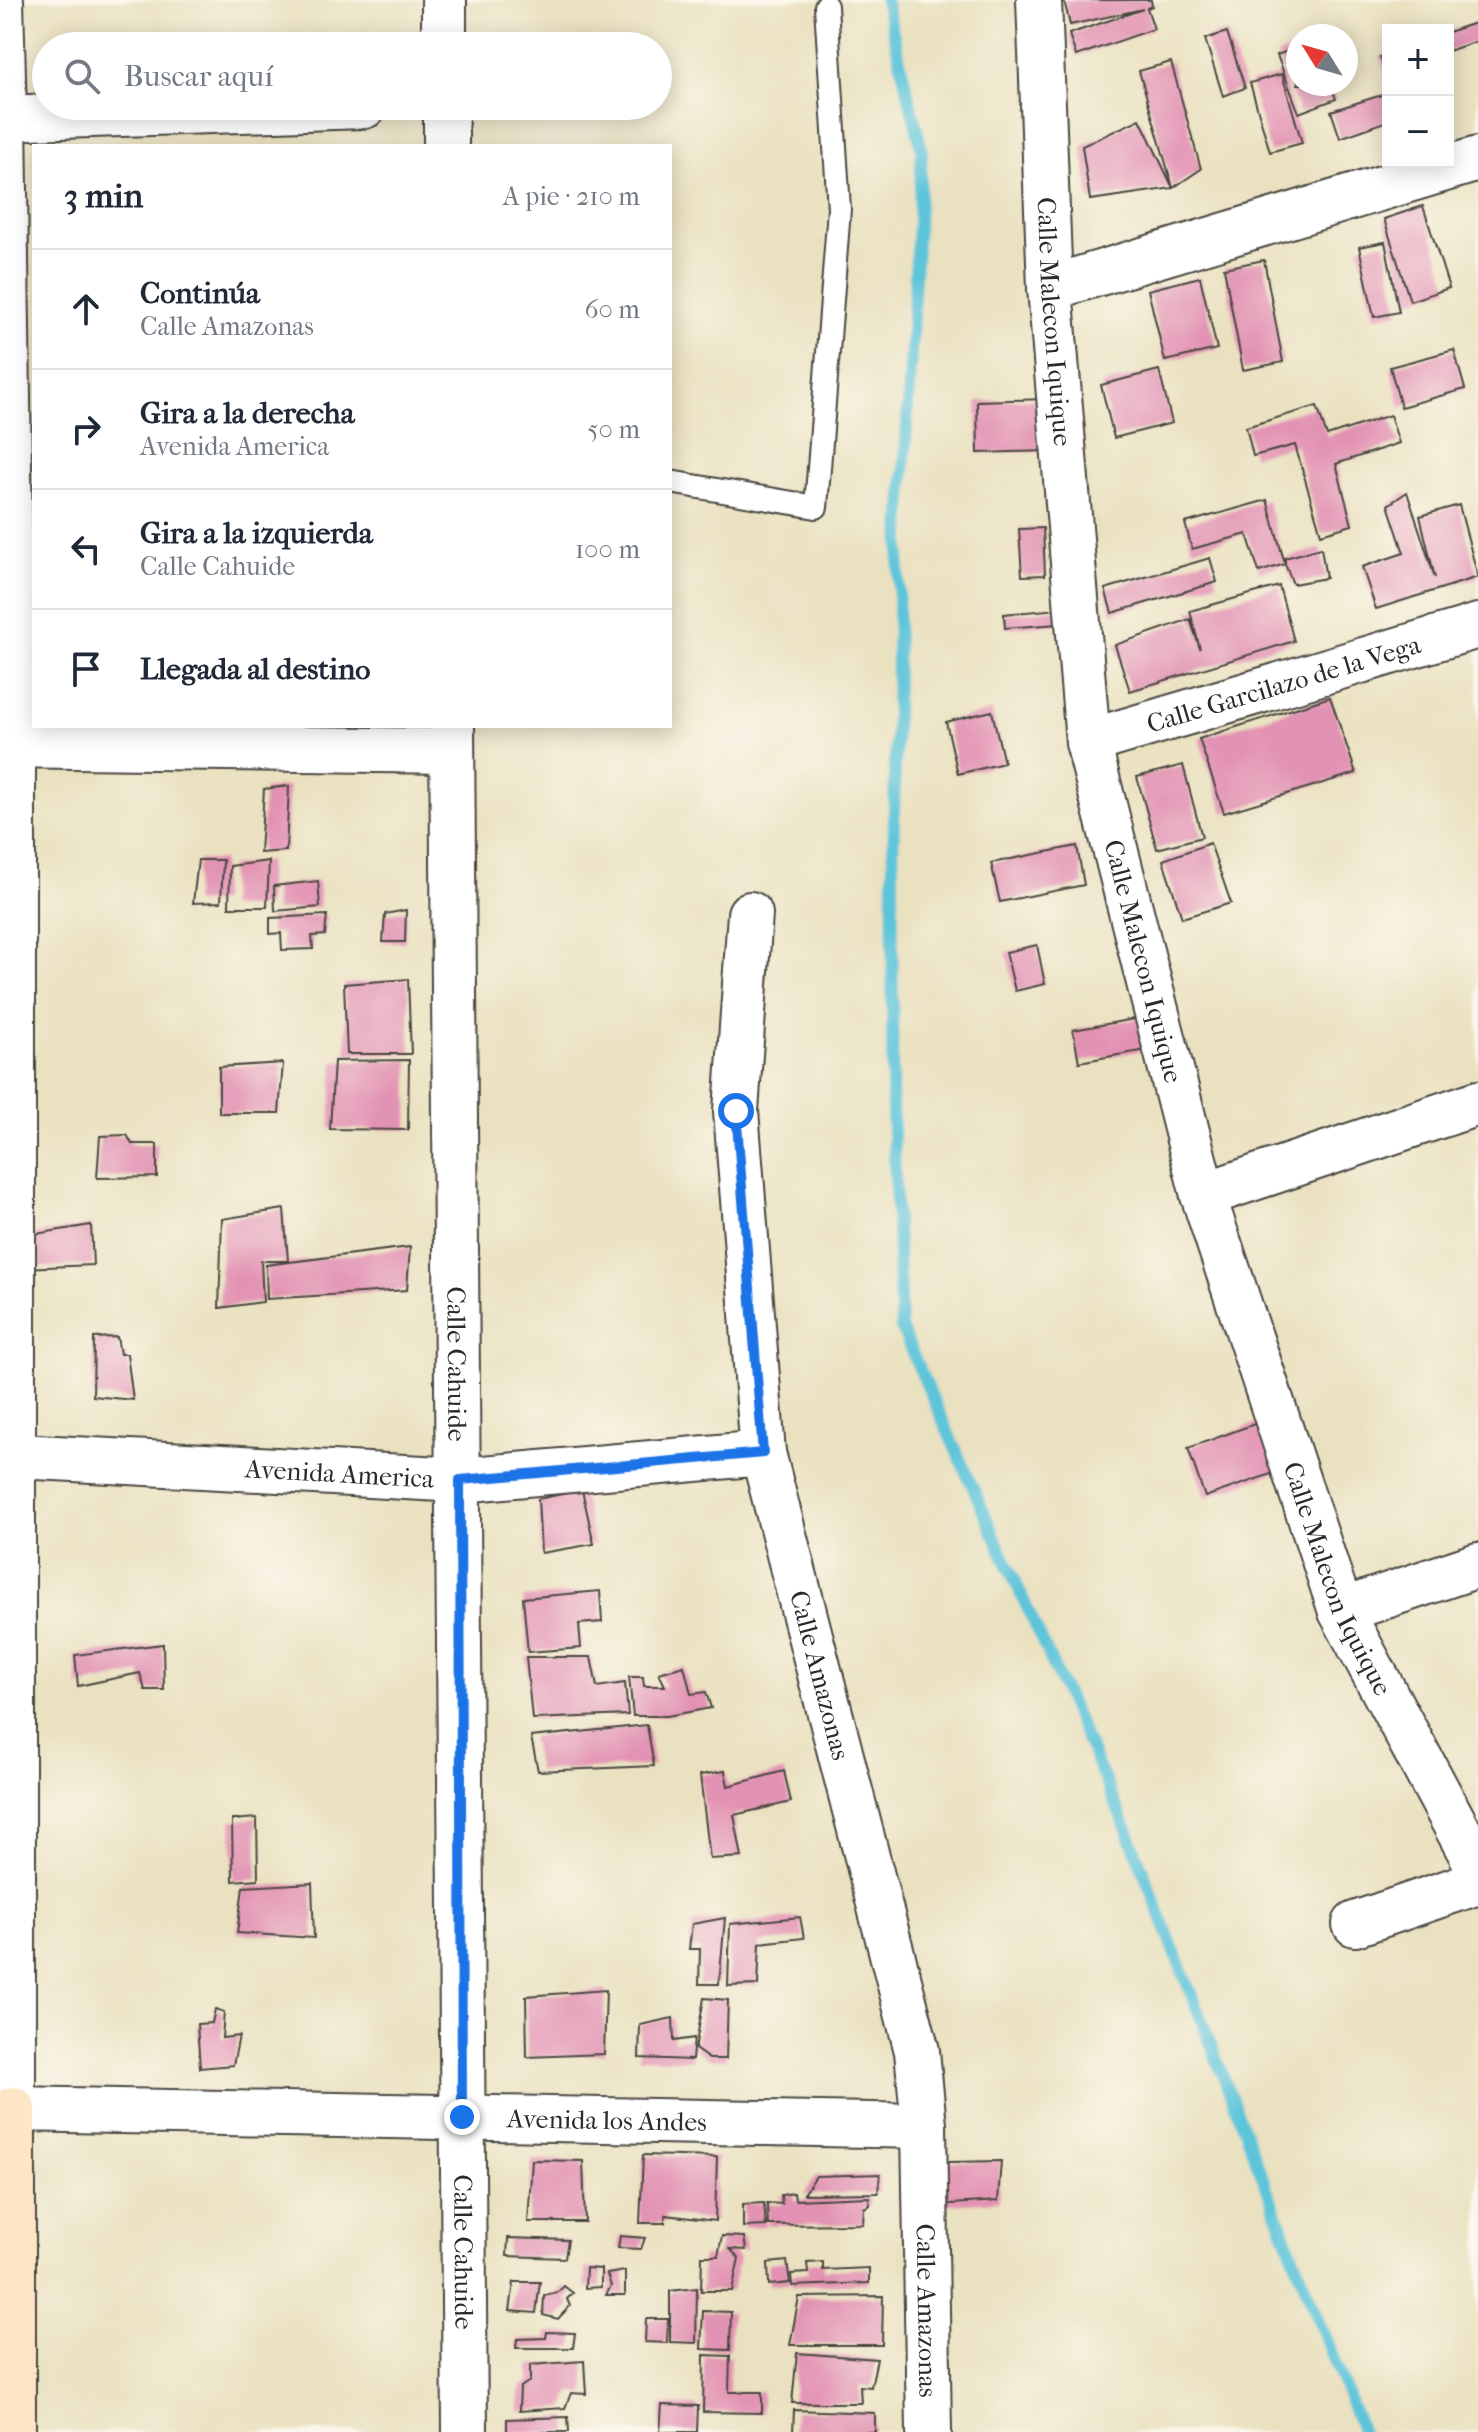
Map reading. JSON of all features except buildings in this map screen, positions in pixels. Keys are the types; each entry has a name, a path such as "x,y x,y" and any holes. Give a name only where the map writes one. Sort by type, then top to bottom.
{"main road":[{"path":"6,2108 13,2432"}],"street":[{"path":"1,0 7,746 6,2108"},
{"path":"444,0 444,32"},
{"name":"Calle Malecon Iquique","path":"1039,0 1050,288 1088,742 1203,1195 1341,1611 1478,1867"},
{"path":"2,118 32,117"},
{"path":"446,120 446,144"},
{"path":"1050,288 1478,159"},
{"name":"Calle Garcilazo de la Vega","path":"1088,742 1478,626"},
{"path":"7,746 452,738"},
{"name":"Calle Cahuide","path":"452,738 465,2432"},
{"name":"Calle Amazonas","path":"750,914 736,1111 763,1453 917,2051 924,2126 929,2432"},
{"path":"1203,1195 1478,1103"},
{"name":"Avenida America","path":"5,1456 460,1480 763,1453"},
{"path":"1341,1611 1478,1565"},
{"path":"1355,1924 1478,1882"},
{"name":"Avenida los Andes","path":"6,2108 924,2126"}],"lane":[{"path":"672,482 816,507 839,209 826,6"}],"waterway":[{"path":"885,0 922,150 899,568 893,867 892,1106 901,1328 1128,1832 1362,2432"}],"route":[{"path":"462,2117 460,1480 763,1453 736,1111"}]}
